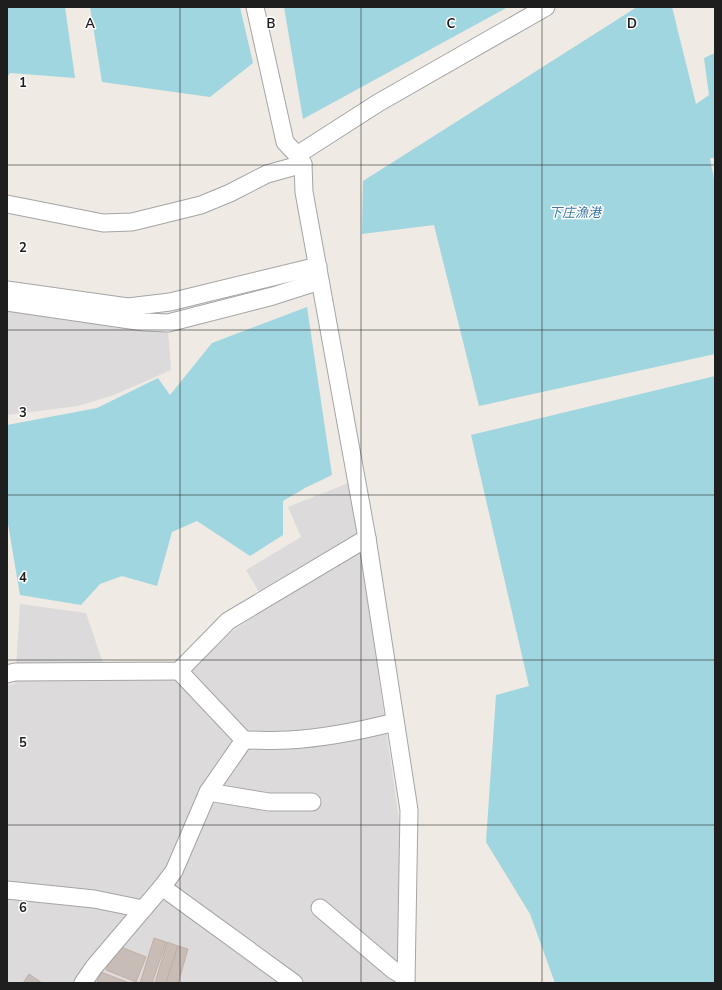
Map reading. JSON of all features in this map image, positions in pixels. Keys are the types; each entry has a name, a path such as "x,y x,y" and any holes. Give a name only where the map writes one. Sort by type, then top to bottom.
{"street":[{"path":"255,7 285,142 300,160 304,192 367,538 409,810 406,980"},
{"path":"7,204 103,223 132,222 200,205 230,193 267,174 300,160 378,103 546,7"},
{"path":"7,290 128,307 170,302 319,274"},
{"path":"7,302 144,322 168,323 273,296 319,274"},
{"path":"7,674 16,672 179,671 228,620 367,538"},
{"path":"179,671 244,740 287,740 328,736 354,732 395,722"},
{"path":"83,983 174,871 208,792 244,740"},
{"path":"208,792 269,802 312,802"},
{"path":"162,887 294,983"},
{"path":"7,890 94,899 144,909"},
{"path":"320,908 406,980"}],"shaded area":[{"path":"7,307 168,331 171,370 114,395 78,406 7,415"},
{"path":"351,482 401,834 398,983 7,983 7,685 15,684 20,604 86,613 106,672 175,676 194,669 231,632 268,607 246,570 301,537 288,507"}],"water":[{"path":"7,7 65,7 75,78 10,73 7,77"},
{"path":"90,7 240,7 253,63 210,97 102,82"},
{"path":"284,7 508,7 303,119"},
{"name":"下庄漁港","path":"637,7 672,7 696,104 709,95 704,58 715,53 715,158 710,158 715,184 715,354 479,406 434,225 362,234 363,181"},
{"path":"307,307 332,475 283,501 283,535 250,556 197,521 172,532 157,586 122,576 100,584 81,605 20,595 7,518 7,425 97,408 158,378 170,395 212,343"},
{"path":"715,376 715,983 555,983 530,914 486,842 496,695 529,686 471,435"}],"building":[{"path":"154,938 166,942 152,983 140,983"},
{"path":"167,942 178,946 166,983 155,983"},
{"path":"116,945 146,957 136,982 106,970"},
{"path":"178,946 188,949 178,983 166,983"},
{"path":"101,972 129,983 101,983 97,981"},
{"path":"29,974 42,983 23,983"}]}
